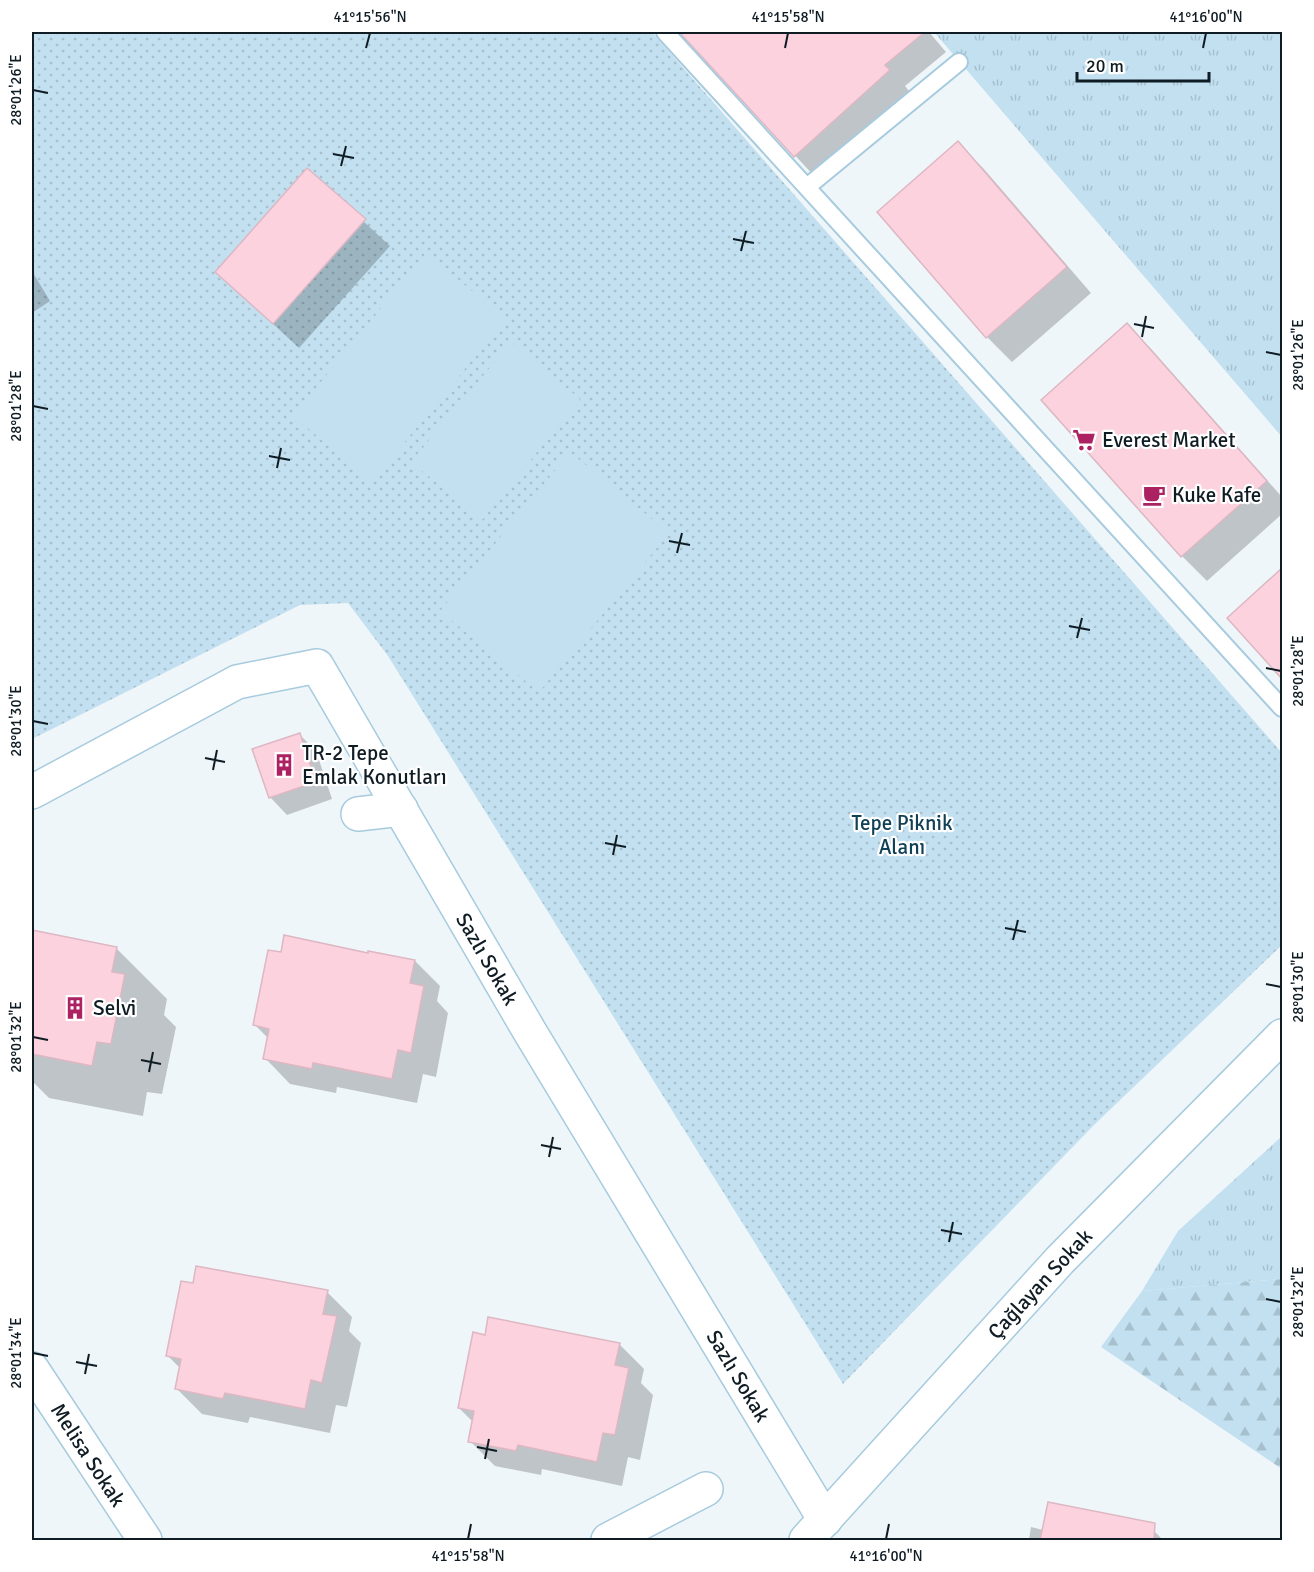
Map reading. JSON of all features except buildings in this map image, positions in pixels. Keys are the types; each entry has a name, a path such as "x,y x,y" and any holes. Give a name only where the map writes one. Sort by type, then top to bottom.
{"street":[{"name":"Sazlı Sokak","path":"33,789 237,682 317,666 815,1530"},
{"path":"358,814 401,809"},
{"name":"Çağlayan Sokak","path":"815,1530 1060,1260 1282,1036"},
{"name":"Melisa Sokak","path":"32,1369 137,1538"},
{"path":"608,1540 706,1489"}],"lane":[{"path":"665,32 1282,708"},
{"path":"807,187 958,62"}],"green space":[{"name":"Tepe Piknik Alanı","path":"32,32 652,32 1282,753 1282,945 1094,1125 843,1384 388,656 348,603 300,605 32,739"},
{"path":"934,32 1282,32 1282,437"},
{"path":"426,253 506,319 372,482 293,416"},
{"path":"511,342 580,399 482,520 411,462"},
{"path":"570,452 669,533 539,692 440,611"},
{"path":"1282,1136 1282,1279 1142,1291 1178,1231"},
{"path":"1282,1279 1282,1469 1101,1347 1142,1291"}],"place":[{"name":"Everest Market","path":"1084,440"},
{"name":"Kuke Kafe","path":"1154,495"},
{"name":"TR-2 Tepe Emlak Konutları","path":"284,765"},
{"name":"Selvi","path":"75,1008"}]}
